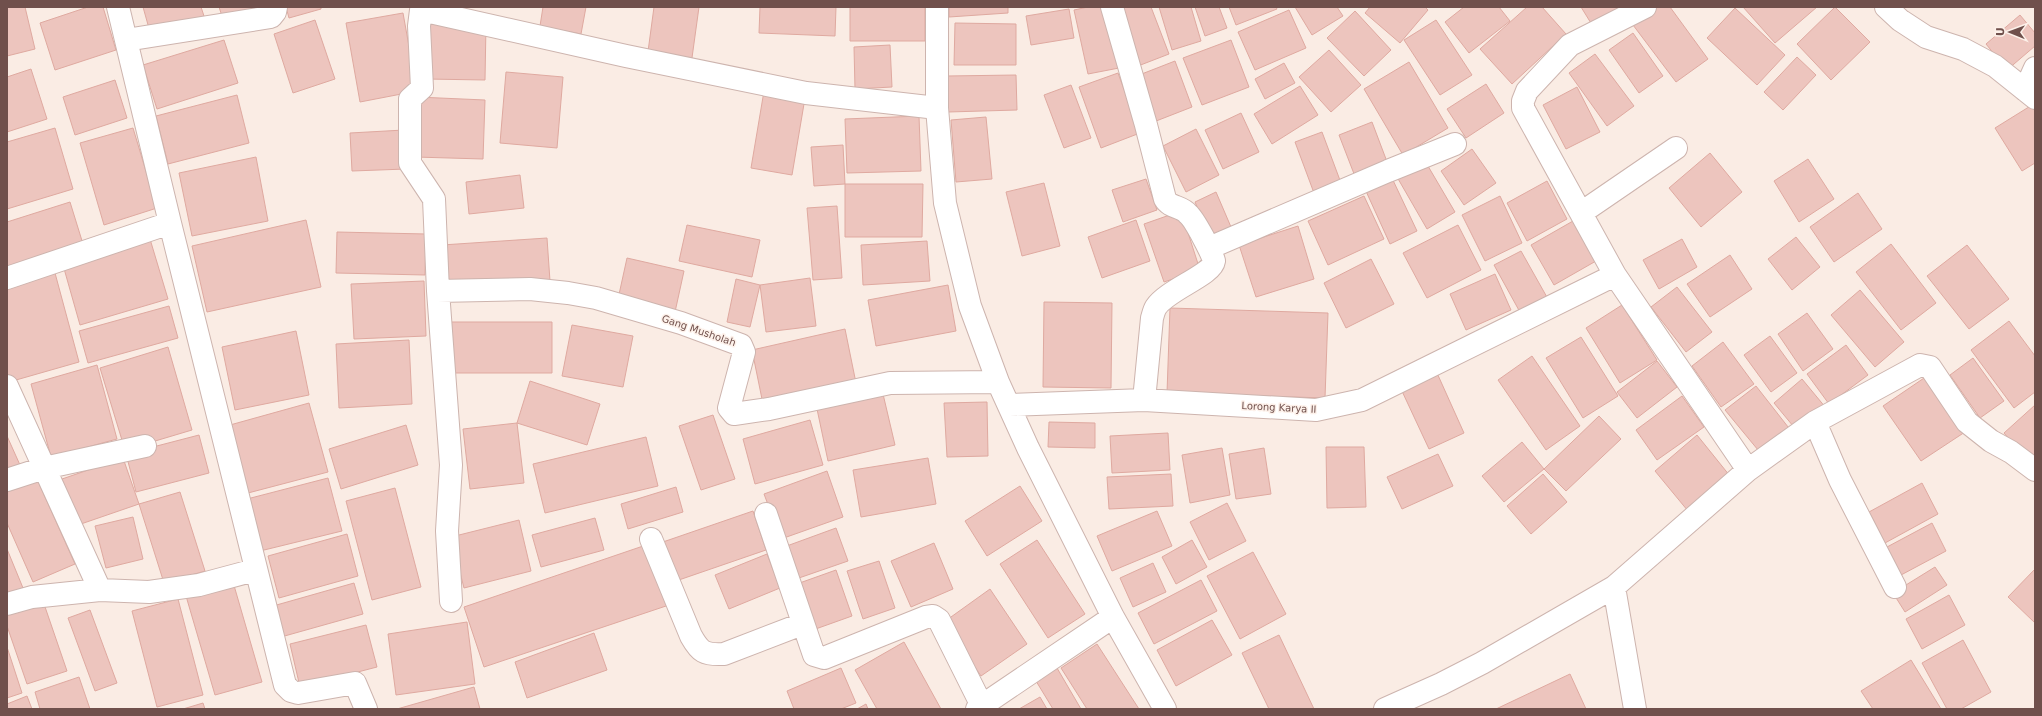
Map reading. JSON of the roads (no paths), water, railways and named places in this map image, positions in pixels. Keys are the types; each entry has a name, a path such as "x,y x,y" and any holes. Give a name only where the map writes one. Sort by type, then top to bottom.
{"street":[{"path":"118,7 255,570 286,688 298,693 355,683 366,709"},
{"path":"126,40 271,16 275,12 276,7"},
{"path":"937,7 937,108 945,202 970,306 998,382 1028,448 1113,618 1165,709"},
{"path":"1112,7 1146,125 1164,199 1171,205 1188,214 1209,248 1214,262 1210,270 1164,298 1156,307 1152,318 1144,400"},
{"path":"1645,7 1570,45 1527,91 1524,96 1524,108 1615,275 1748,470"},
{"path":"1886,7 1914,30 1926,37 1963,49 1995,66 2030,94 2035,68"},
{"path":"451,601 447,531 451,465 438,291 434,199 410,163 410,99 422,88 419,26 421,10 626,56 806,93 937,108"},
{"path":"1209,248 1388,171 1456,144"},
{"path":"1581,213 1676,148"},
{"path":"7,278 170,223"},
{"name":"Lorong Karya II","path":"1009,405 1144,400 1316,410 1346,405 1369,397 1615,275"},
{"name":"Gang Musholah","path":"438,291 530,289 568,293 596,298 681,323 741,345 744,352 730,408 731,413 738,415 890,383 998,382"},
{"path":"1385,709 1441,684 1482,663 1614,587 1748,470 1815,422 1920,365 1925,364 1930,366 1967,422 1991,441 2011,452 2035,470"},
{"path":"7,386 100,590"},
{"path":"1815,422 1840,480 1895,587"},
{"path":"7,480 44,468 145,446"},
{"path":"766,514 802,624 814,655 824,658 926,617 936,618 979,707 1113,618"},
{"path":"651,539 690,636 698,649 710,655 724,654 802,624"},
{"path":"7,604 32,596 100,590 149,592 199,585 255,570"},
{"path":"1614,587 1635,709"}]}
